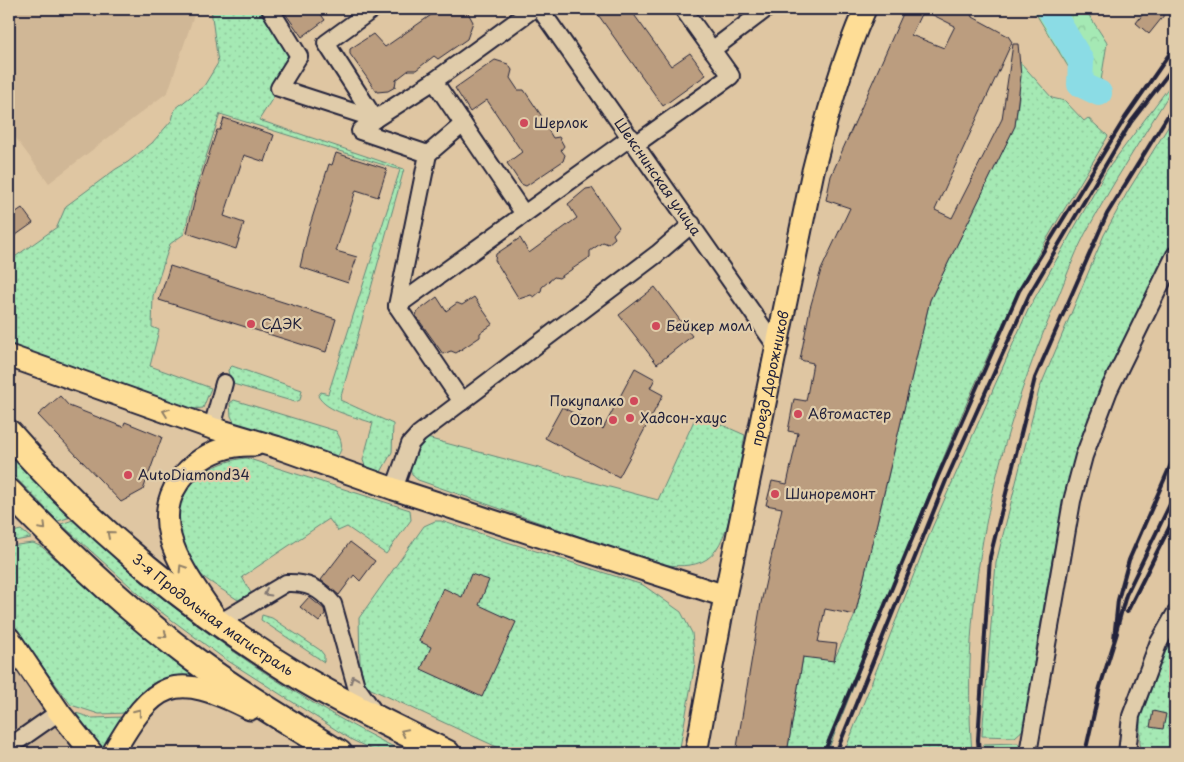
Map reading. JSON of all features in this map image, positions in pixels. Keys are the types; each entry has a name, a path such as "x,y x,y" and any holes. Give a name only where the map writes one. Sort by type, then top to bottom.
{"highway":[{"name":"3-я Продольная магистраль","path":"9,433 75,504 146,566 220,623 306,680 447,753"},
{"path":"9,492 47,532 118,598 192,658 338,753"}],"main road":[{"name":"проезд Дорожников","path":"696,753 725,596 813,171 828,113 852,39 866,9"},
{"path":"9,356 212,428 276,447 394,488 725,596"},
{"path":"220,623 179,563 174,551 168,524 170,501 180,479 209,454 244,444 276,447"},
{"path":"9,638 59,712 92,753"},
{"path":"113,753 128,726 151,698 171,687 186,686 200,688 227,697 338,753"}],"street":[{"path":"270,9 299,56 279,88 375,119"},
{"path":"373,9 326,43 375,119"},
{"path":"428,154 360,131 375,119 434,81 534,9"},
{"name":"Шекснинская улица","path":"540,9 634,140 776,346"},
{"path":"397,306 524,214 730,76 683,9"},
{"path":"712,50 766,9"},
{"path":"434,81 524,214"},
{"path":"462,402 397,306 428,154 463,124"},
{"path":"394,488 410,444 419,434 692,224"},
{"path":"1028,753 1072,501 1084,456 1109,390 1175,255"},
{"path":"212,428 224,383"},
{"path":"220,623 286,583 296,582 313,586 327,596 333,604 356,686 380,720"},
{"path":"1127,753 1131,716 1158,644 1175,614"},
{"path":"9,747 59,712"}],"shaded area":[{"path":"9,9 196,9 168,92 49,183 9,129"},
{"path":"1135,9 1169,9 1149,34 1136,23"},
{"path":"9,638 92,753 9,753"}],"green space":[{"path":"211,9 270,9 299,56 259,120 404,169 340,400 393,424 392,452 381,472 365,466 363,460 373,423 335,410 322,402 318,396 321,392 328,394 400,170 220,114 194,194 184,234 170,244 153,296 152,327 159,330 150,366 211,388 203,408 192,409 9,346 9,261 57,227 66,206 152,143 172,120 175,109 204,86 218,63"},
{"path":"1033,9 1085,9 1107,43 1100,87 1072,73"},
{"path":"1020,62 1052,98 1065,101 1084,121 1088,118 1108,136 1025,279 970,395 827,753 787,753 803,657 834,660 855,615 930,300 1015,126 1019,97"},
{"path":"1175,79 1175,85 1118,177 1081,243 1032,361 1014,415 998,470 977,582 971,638 972,753 844,753 932,528 1028,310 1107,170"},
{"path":"1175,116 1175,246 1068,493 1055,544 1036,649 1026,727 1015,737 982,736 996,563 1039,390 1104,235 1128,191"},
{"path":"232,366 302,390 300,400 295,402 233,384 230,381 228,370"},
{"path":"234,400 336,431 340,438 341,450 337,457 332,458 236,426 231,416 230,403"},
{"path":"697,414 745,435 734,502 723,537 716,550 707,559 696,564 677,566 658,564 418,480 411,471 410,465 423,437 658,500"},
{"path":"9,454 71,517 58,521 9,471"},
{"path":"246,458 410,510 411,520 386,554 347,527 338,531 329,519 242,577 251,593 238,600 205,578 189,562 186,557 179,523 179,508 184,495 202,474 215,466"},
{"path":"73,520 149,587 230,649 316,705 406,753 379,753 352,740 222,657 149,603 61,524"},
{"path":"435,521 441,521 643,585 681,612 692,633 695,663 679,753 510,753 371,689 364,683 360,664 359,618 424,526"},
{"path":"21,530 31,538 9,542 9,533"},
{"path":"33,543 42,547 110,609 173,661 200,677 185,677 127,713 99,714 71,705 9,621 9,546"},
{"path":"262,615 272,618 320,650 324,655 324,662 261,620"},
{"path":"1175,634 1175,753 1143,753 1140,744 1140,718 1167,648"},
{"path":"76,713 92,718 124,717 106,753"},
{"path":"1018,743 1023,753 983,753 983,744"}],"building":[{"path":"282,9 317,9 325,20 302,37"},
{"path":"431,9 466,9 473,22 467,39 438,59 434,56 416,70 409,70 396,80 395,87 388,91 377,92 350,54 350,49 373,34 385,47 434,13"},
{"path":"594,9 630,9 671,66 690,53 706,75 663,106"},
{"path":"905,9 974,9 971,16 1008,36 1012,42 935,210 952,218 1002,119 1013,44 1018,44 1021,76 1015,126 930,300 855,615 825,609 818,642 837,644 834,661 803,657 787,753 736,753 761,603 782,508 766,505 772,481 787,484 798,433 788,431 794,399 806,401 813,363 800,360 810,308 821,270 850,208 826,200 831,176","holes":["923,10 955,26 944,48 911,35"]},
{"path":"1147,9 1169,9 1149,34 1136,23"},
{"name":"Шерлок","path":"495,60 508,64 512,70 510,78 518,90 524,90 545,121 545,125 553,138 559,137 564,146 561,150 565,155 563,161 526,186 521,184 507,163 522,152 487,100 470,112 455,88"},
{"path":"224,118 274,135 265,162 244,155 224,216 244,223 236,249 187,233 196,194 217,130 220,130"},
{"path":"336,153 387,169 378,197 356,190 336,251 357,257 348,283 300,267 309,228 329,164 332,165"},
{"path":"592,188 619,227 613,234 615,238 608,244 603,242 590,251 590,257 559,278 554,277 534,297 531,295 519,299 495,260 496,254 520,238 529,253 577,218 568,204 586,189"},
{"path":"22,208 33,223 9,240 9,217"},
{"path":"170,266 336,319 326,352 159,300"},
{"name":"Бейкер молл","path":"655,287 692,336 657,364 619,315"},
{"path":"437,297 446,311 457,303 462,305 474,297 493,324 480,333 480,337 456,353 451,351 443,354 416,316 417,312"},
{"name":"Хадсон-хаус","path":"635,368 655,379 650,388 663,395 619,477 545,438 562,407 603,429"},
{"path":"60,396 69,406 123,427 125,422 162,437 143,490 121,502 38,415"},
{"path":"350,542 375,561 360,581 354,575 339,595 321,580"},
{"path":"471,574 489,580 479,605 516,622 482,697 421,669 431,647 419,641 443,588 462,597"},
{"path":"309,597 324,609 325,614 319,622 300,607"},
{"path":"1153,711 1166,714 1163,729 1150,727"}],"waterway":[{"path":"1050,9 1081,61 1080,84 1099,93"}],"railway":[{"path":"824,753 938,476 1019,291 1125,118 1175,46"},
{"path":"836,753 947,478 1029,295 1131,122 1175,65"},
{"path":"979,753 978,740 990,557 1035,378 1107,214 1175,104"},
{"path":"1175,455 1129,560 1118,600 1114,639 1126,595 1175,494"},
{"path":"1127,612 1175,516"},
{"path":"1085,753 1100,687 1117,633"}],"place":[{"name":"Шерлок","path":"524,123"},
{"name":"СДЭК","path":"251,324"},
{"name":"Бейкер молл","path":"656,326"},
{"name":"Покупалко","path":"634,401"},
{"name":"Автомастер","path":"798,414"},
{"name":"Хадсон-хаус","path":"630,418"},
{"name":"Ozon","path":"613,420"},
{"name":"AutoDiamond34","path":"128,475"},
{"name":"Шиноремонт","path":"775,494"}]}
